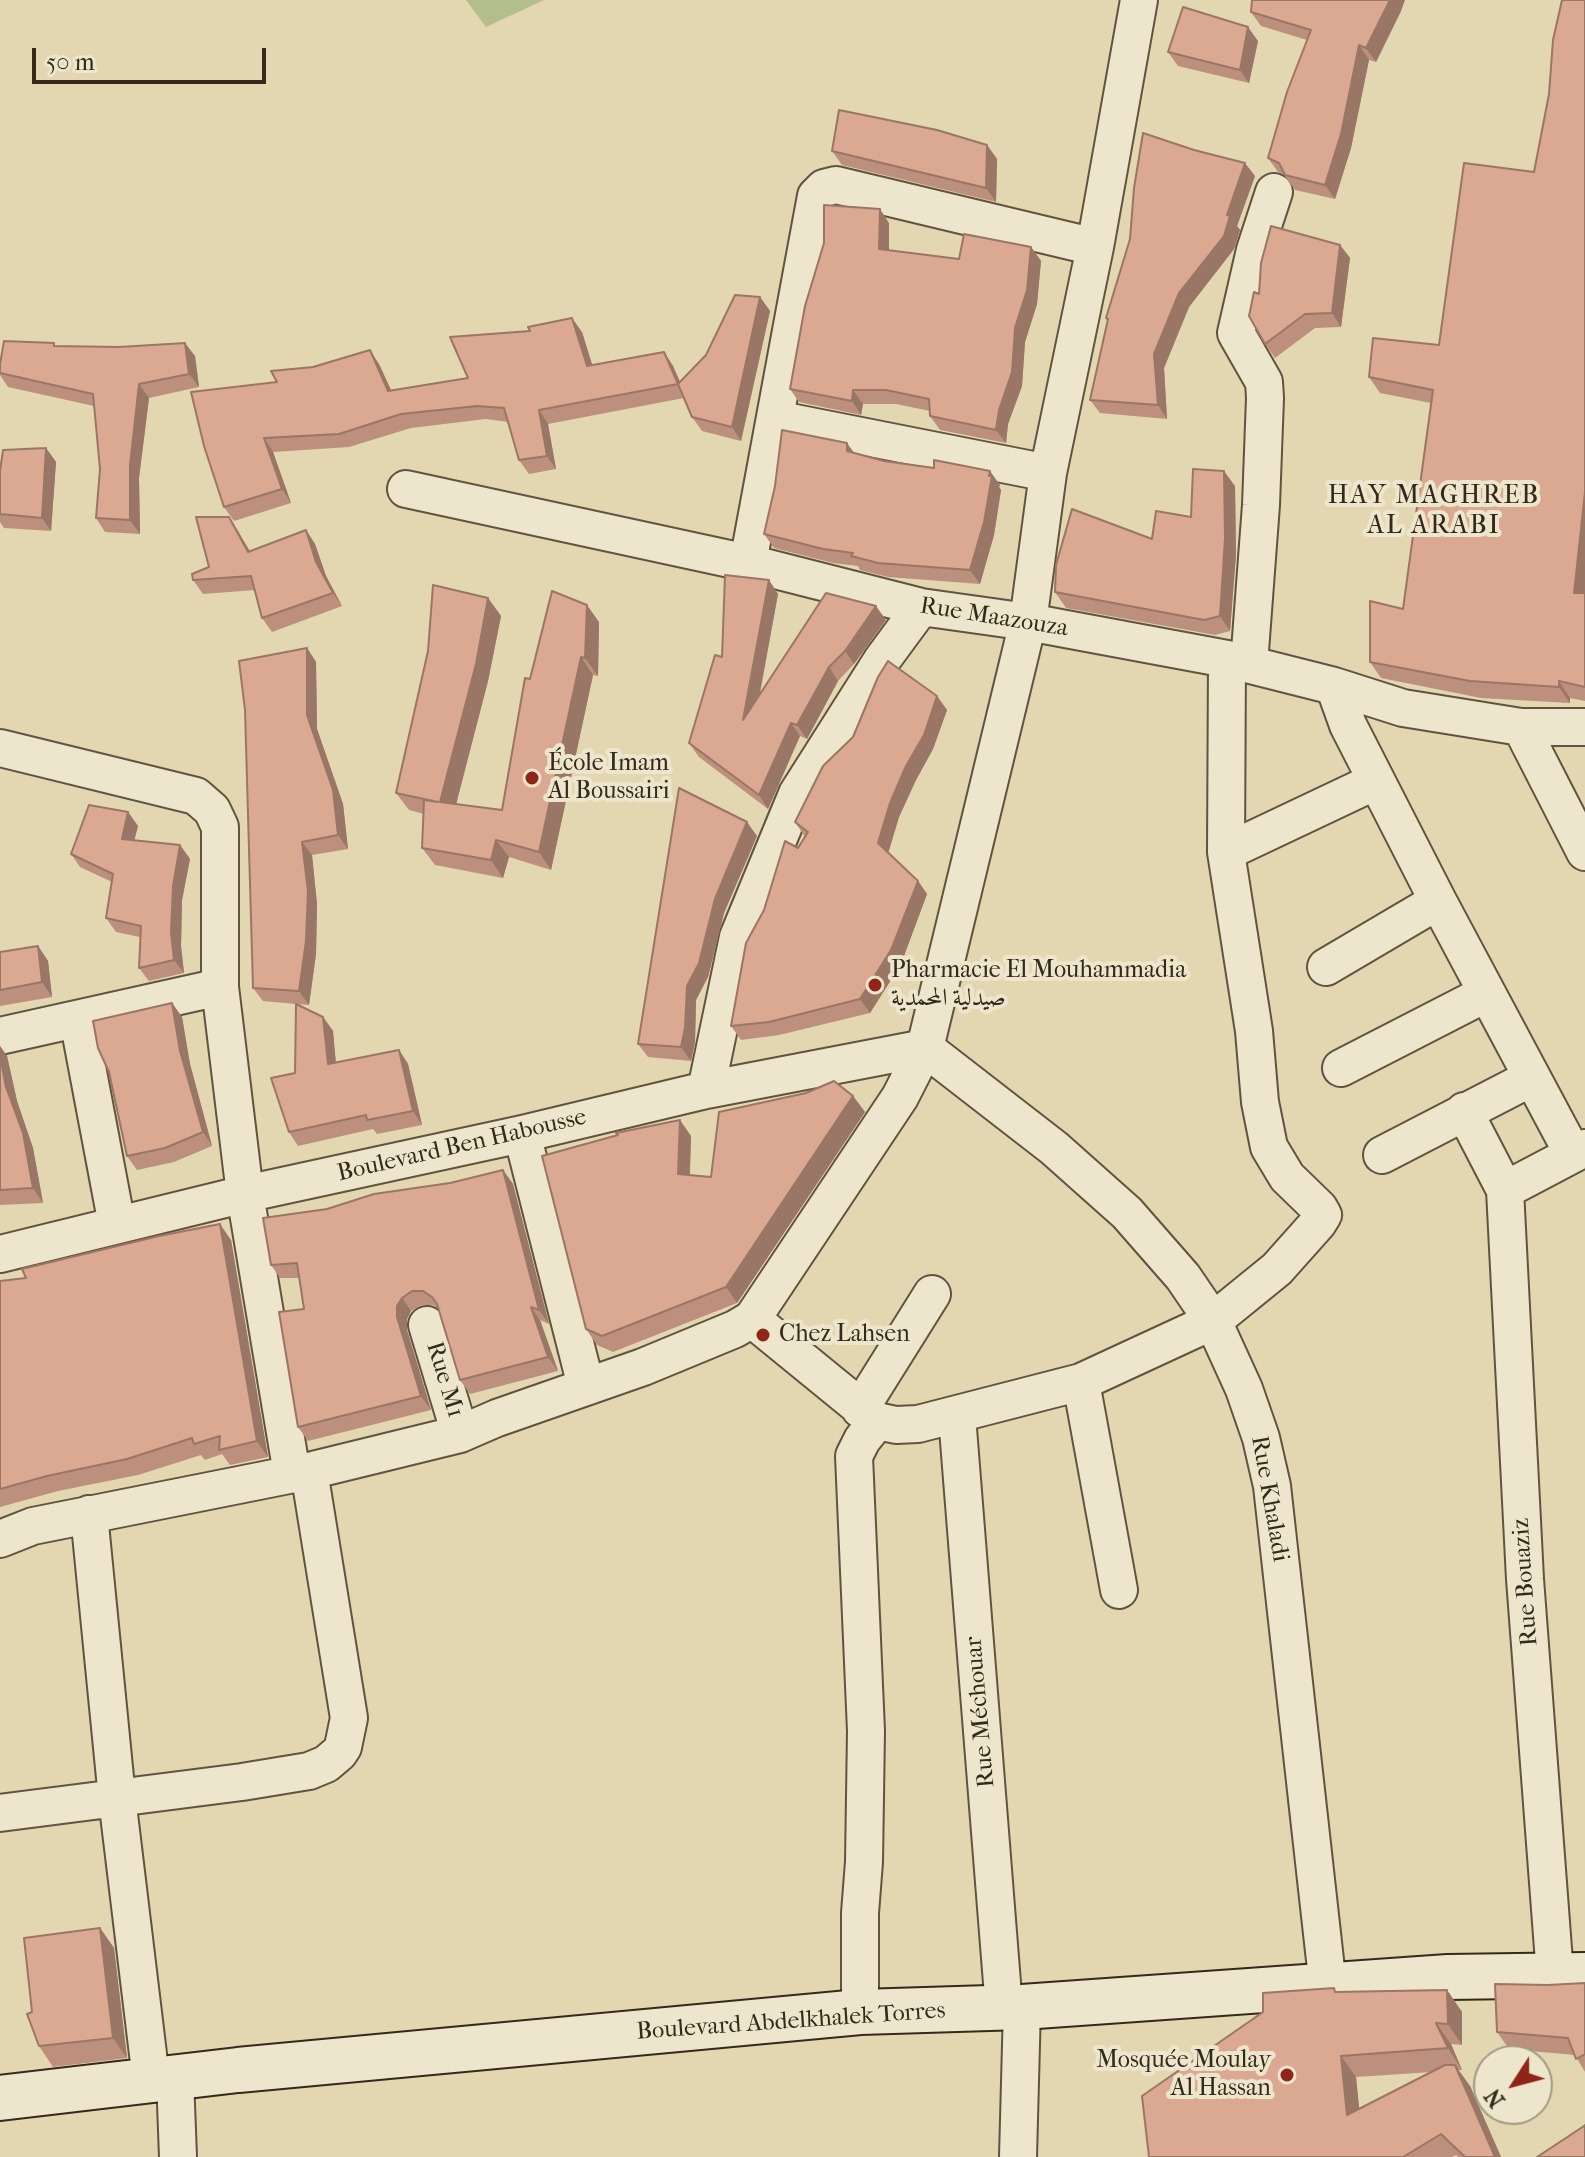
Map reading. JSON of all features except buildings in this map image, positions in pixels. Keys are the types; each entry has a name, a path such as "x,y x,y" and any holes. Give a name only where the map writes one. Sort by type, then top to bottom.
{"main road":[{"name":"Boulevard Abdelkhalek Torres","path":"0,2098 163,2078 860,2012 1013,2007 1448,1977 1570,1975"}],"street":[{"path":"0,1539 33,1526 300,1473 460,1434 643,1367 752,1319 900,1097 925,1048 1028,622 1048,473 1095,247 1139,0"},
{"path":"748,563 816,196 824,188 836,185 1095,247"},
{"path":"752,1319 868,1415 896,1425 918,1424 1081,1382 1213,1321 1277,1269 1323,1215 1287,1177 1269,1147 1260,1102 1254,1031 1226,852 1238,662 1261,505 1265,398 1264,382 1236,333 1255,250 1274,192"},
{"path":"775,419 1048,473"},
{"name":"Rue Maazouza","path":"406,489 748,563 921,607 1028,622 1238,662 1334,686 1403,708 1521,727 1584,722"},
{"path":"706,1090 738,937 797,794 882,660 921,607"},
{"path":"1334,686 1348,725 1376,781 1531,1078 1579,1151 1505,1190 1464,1111"},
{"path":"1521,727 1585,852"},
{"path":"0,748 196,796 212,810 220,827 220,987 245,1194 349,1718 343,1747 326,1764 309,1771 0,1813"},
{"path":"1226,852 1376,781"},
{"path":"1326,967 1438,901"},
{"path":"0,1036 220,987"},
{"path":"1341,1068 1487,993"},
{"path":"78,1019 117,1225"},
{"name":"Boulevard Ben Habousse","path":"0,1254 245,1194 522,1134 706,1090 925,1048"},
{"name":"Rue Khaladi","path":"925,1048 1054,1148 1127,1213 1183,1277 1213,1321 1244,1389 1261,1438 1272,1486 1328,1987"},
{"path":"1382,1155 1531,1078"},
{"path":"522,1134 586,1386"},
{"name":"Rue Bouaziz","path":"1505,1190 1525,1579 1570,1975"},
{"path":"860,2012 866,1731 854,1456 862,1440 868,1415 932,1294"},
{"name":"Rue M1","path":"427,1325 460,1434"},
{"path":"1081,1382 1119,1590"},
{"name":"Rue Méchouar","path":"957,1416 1013,2007 1018,2157"},
{"path":"89,1514 117,1798 178,2157"}],"green space":[{"path":"466,0 544,0 486,27"}],"place":[{"name":"École Imam Al Boussairi","path":"532,778"},
{"name":"Pharmacie El Mouhammadia صيدلية المحمدية","path":"875,985"},
{"name":"Chez Lahsen","path":"763,1335"},
{"name":"Mosquée Moulay Al Hassan","path":"1287,2075"}],"district":[{"name":"HAY MAGHREB AL ARABI","path":"1434,512"}]}
